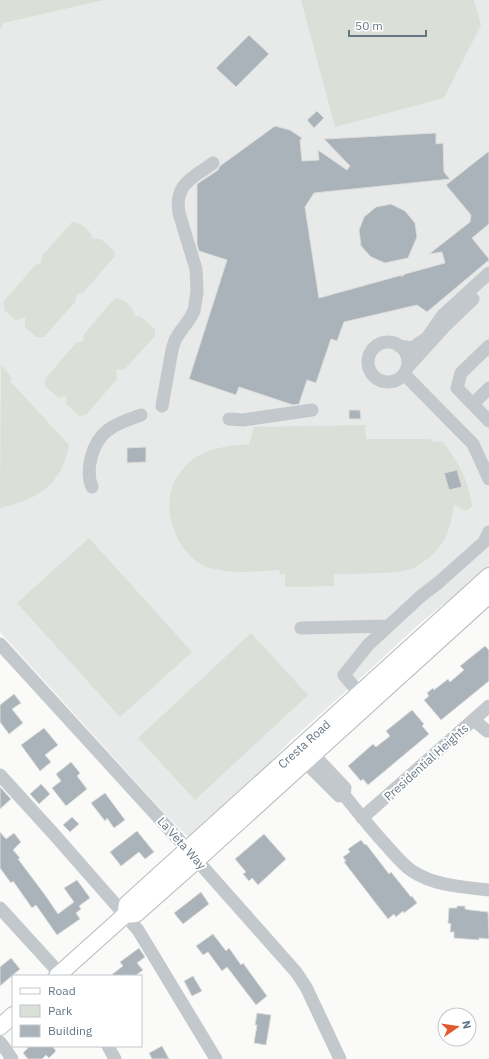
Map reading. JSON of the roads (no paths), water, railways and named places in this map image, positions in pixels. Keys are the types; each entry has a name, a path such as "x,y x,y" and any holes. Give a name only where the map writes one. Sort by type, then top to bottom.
{"main road":[{"name":"Cresta Road","path":"192,855 364,699 489,576"},
{"name":"Cresta Road","path":"59,975 126,915 136,914 164,879 309,758 364,699 489,595"},
{"path":"0,1027 12,1016"}],"street":[{"path":"162,406 175,340 194,311 197,292 196,269 179,213 178,197 184,185 213,163"},
{"path":"399,346 412,348 427,338 443,315 489,273"},
{"path":"405,371 408,362 407,356 404,350 394,343 381,343 376,346 369,357 368,364 370,371 374,376 386,382 393,382 399,379 446,325 489,284"},
{"path":"489,346 461,373 457,388 489,421"},
{"path":"405,371 473,444 489,479"},
{"path":"473,404 489,388"},
{"path":"229,419 243,420 312,410"},
{"path":"92,487 90,481 90,462 100,438 114,426 142,415"},
{"path":"364,699 344,675 368,645 421,596 484,542 489,532"},
{"path":"301,628 388,626"},
{"name":"La Veta Way","path":"0,644 192,855 301,979 340,1059"},
{"name":"Presidential Heights","path":"362,818 489,706"},
{"path":"474,720 489,731"},
{"path":"309,758 339,796 344,795 362,818 398,858 412,871 436,882 450,886 489,890"},
{"path":"0,775 138,930 216,1059"},
{"path":"0,908 59,975"},
{"path":"0,1042 12,1059"},
{"path":"109,1047 115,1059"}]}
